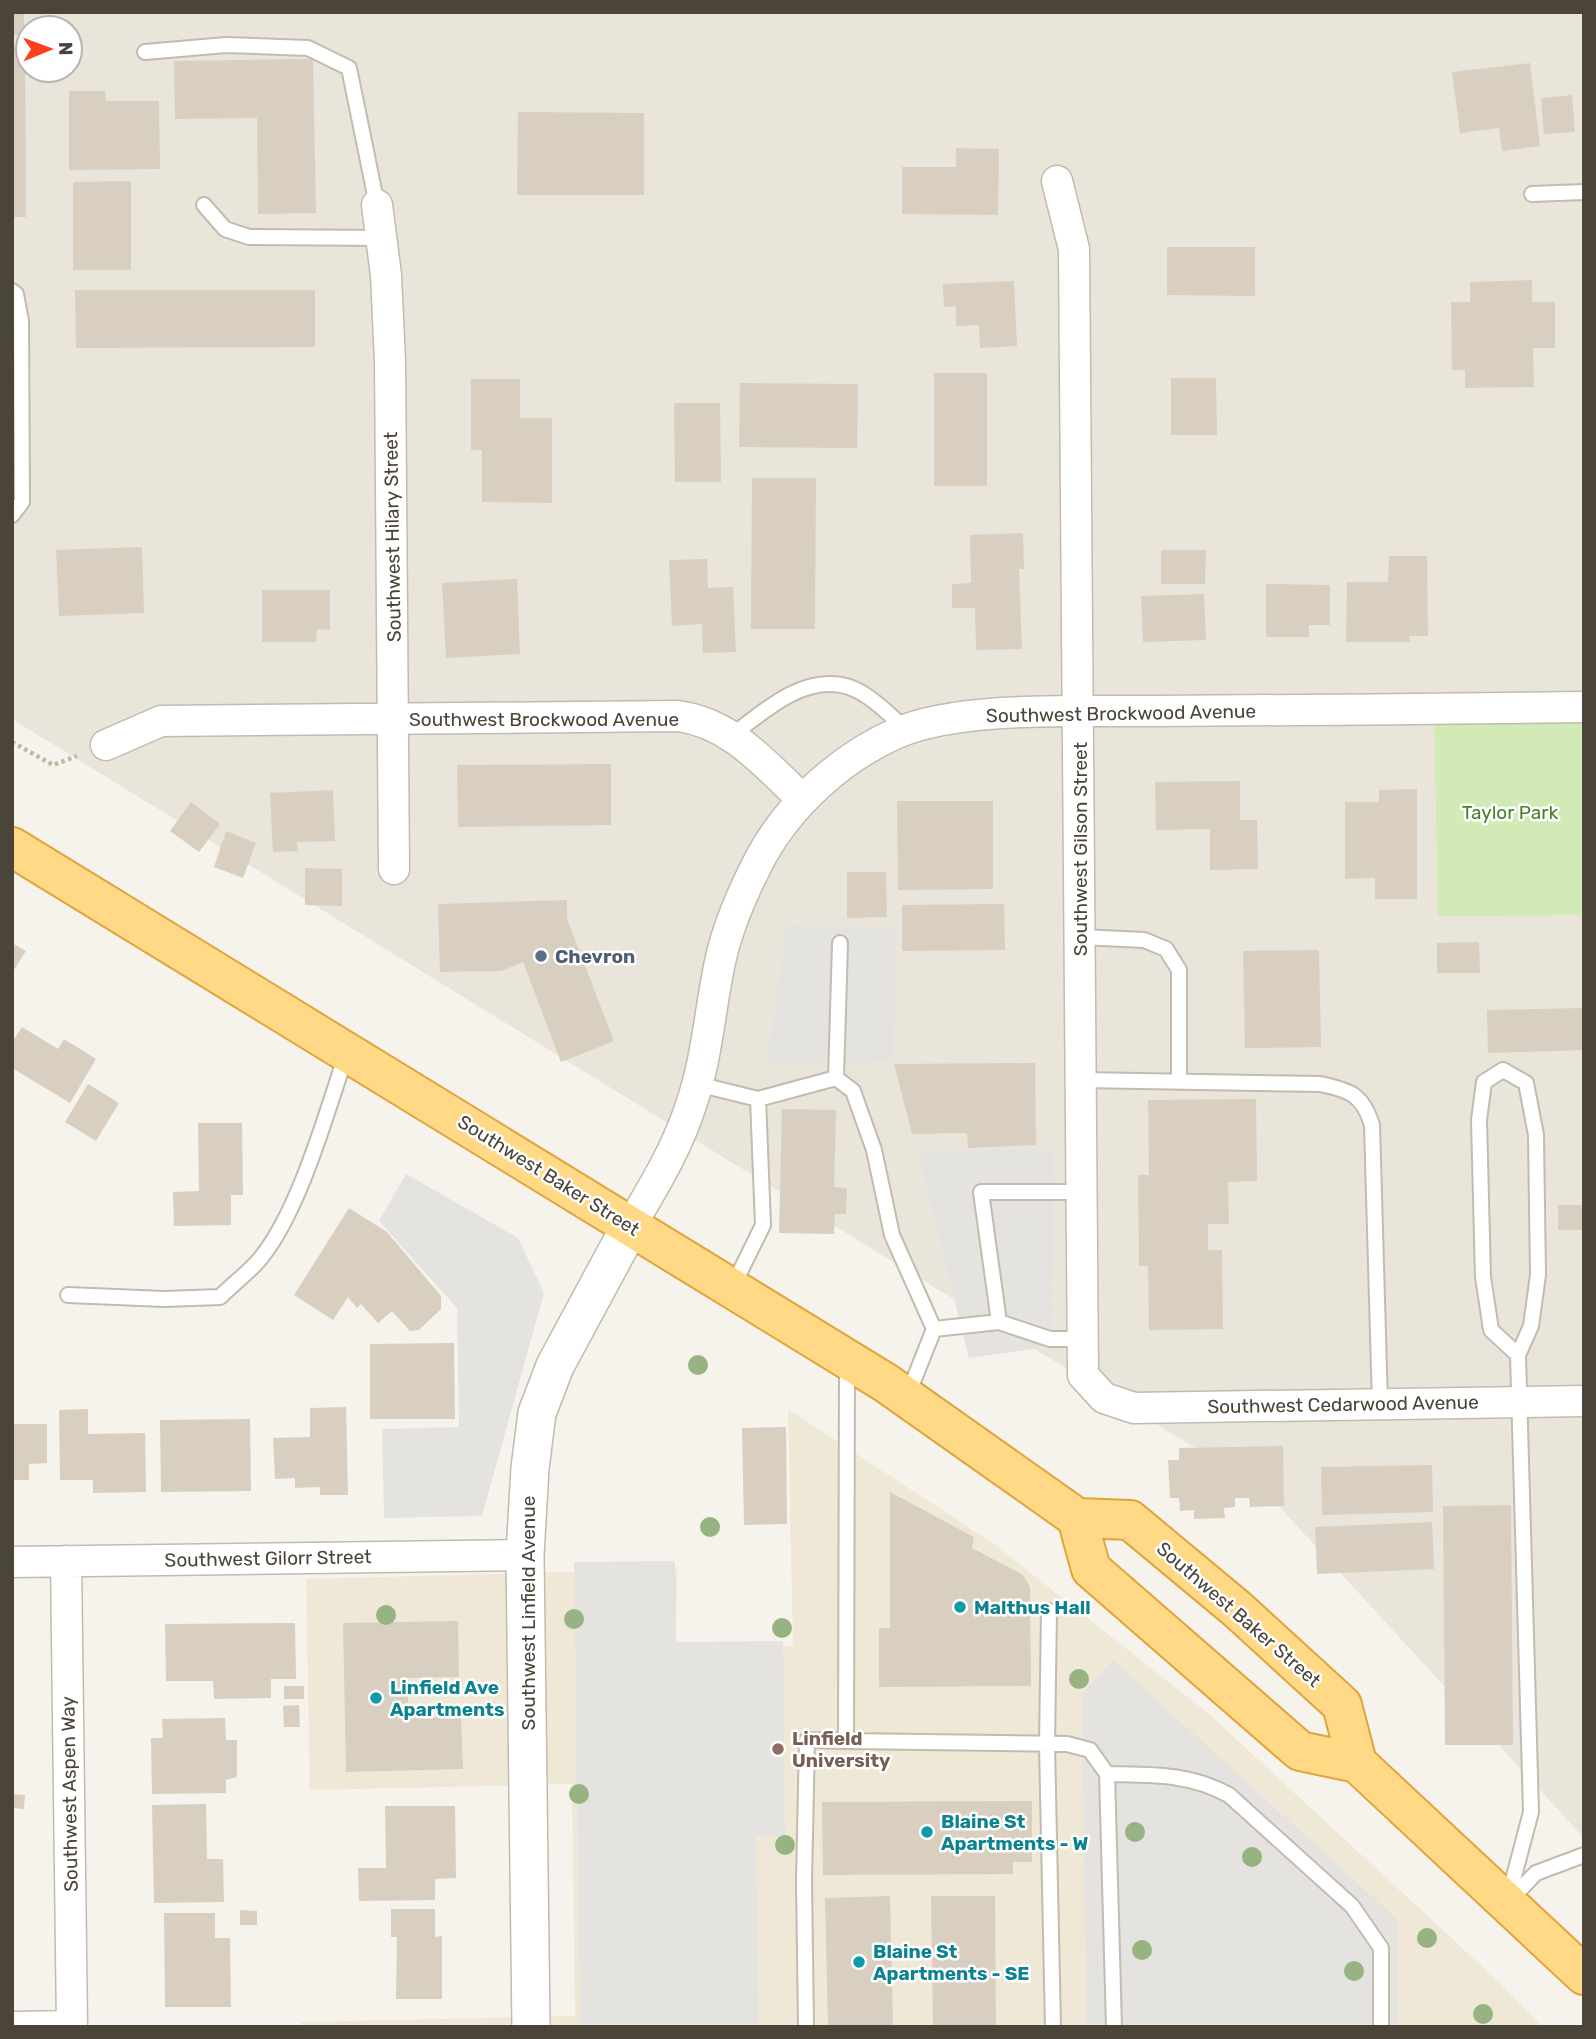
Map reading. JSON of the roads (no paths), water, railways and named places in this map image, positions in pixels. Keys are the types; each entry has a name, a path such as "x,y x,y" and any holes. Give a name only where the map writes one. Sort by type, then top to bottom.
{"highway":[{"name":"Southwest Baker Street","path":"12,847 907,1396 1077,1518 1130,1520 1237,1609 1342,1705 1357,1763"},
{"path":"1077,1518 1091,1569 1300,1751 1357,1763 1584,1975"}],"street":[{"name":"Southwest Gilson Street","path":"1057,181 1074,249 1083,1375 1104,1398"},
{"name":"Southwest Hilary Street","path":"377,205 382,238 390,361 394,869"},
{"name":"Southwest Brockwood Avenue","path":"106,744 161,721 678,716 698,719 743,743 802,799 847,762 907,730 962,717 1079,712 1584,707"},
{"name":"Southwest Linfield Avenue","path":"531,2027 525,1555 537,1413 555,1366 631,1225 674,1152 710,1030 720,961 735,910 764,852 802,799"},
{"name":"Southwest Cedarwood Avenue","path":"1104,1398 1134,1408 1584,1401"},
{"name":"Southwest Gilorr Street","path":"12,1562 525,1555"},
{"name":"Southwest Aspen Way","path":"65,1561 72,2026"},
{"path":"12,2027 72,2026"}],"lane":[{"path":"145,52 226,45 308,47 349,68 377,205"},
{"path":"1532,194 1584,192"},
{"path":"204,205 225,229 249,237 382,238"},
{"path":"12,291 16,294 21,321 22,502 12,515"},
{"path":"731,736 784,696 816,687 841,685 871,699 907,730"},
{"path":"1080,937 1144,940 1166,950 1179,970 1179,1082"},
{"path":"836,1078 840,943"},
{"path":"68,1295 164,1299 220,1297 260,1259 289,1209 311,1156 347,1051"},
{"path":"1507,1903 1531,1812 1518,1355 1531,1326 1538,1275 1536,1135 1526,1083 1503,1070 1484,1082 1479,1120 1483,1277 1491,1330 1518,1355"},
{"path":"696,1084 758,1098 836,1078"},
{"path":"836,1078 853,1091 874,1150 892,1235 934,1329 907,1396"},
{"path":"1081,1080 1320,1084 1345,1089 1366,1105 1372,1125 1380,1404"},
{"path":"732,1287 763,1225 758,1098"},
{"path":"999,1322 981,1192 1082,1192"},
{"path":"934,1329 999,1322 1050,1339 1083,1339"},
{"path":"846,1741 847,1359"},
{"path":"1049,1611 1047,1745 1053,2027"},
{"path":"806,2027 804,1869 807,1740 1067,1744 1090,1750 1107,1774 1114,2027"},
{"path":"1107,1774 1174,1775 1218,1789 1229,1795 1352,1906 1381,1948 1381,2027"},
{"path":"1507,1903 1536,1873 1584,1855"}],"place":[{"name":"Chevron","path":"541,956"},
{"name":"Malthus Hall","path":"960,1607"},
{"name":"Linfield Ave Apartments","path":"376,1698"},
{"name":"Linfield University","path":"778,1749"},
{"name":"Blaine St Apartments - W","path":"927,1832"},
{"name":"Blaine St Apartments - SE","path":"859,1962"}],"park label":[{"name":"Taylor Park","path":"1510,812"}]}
